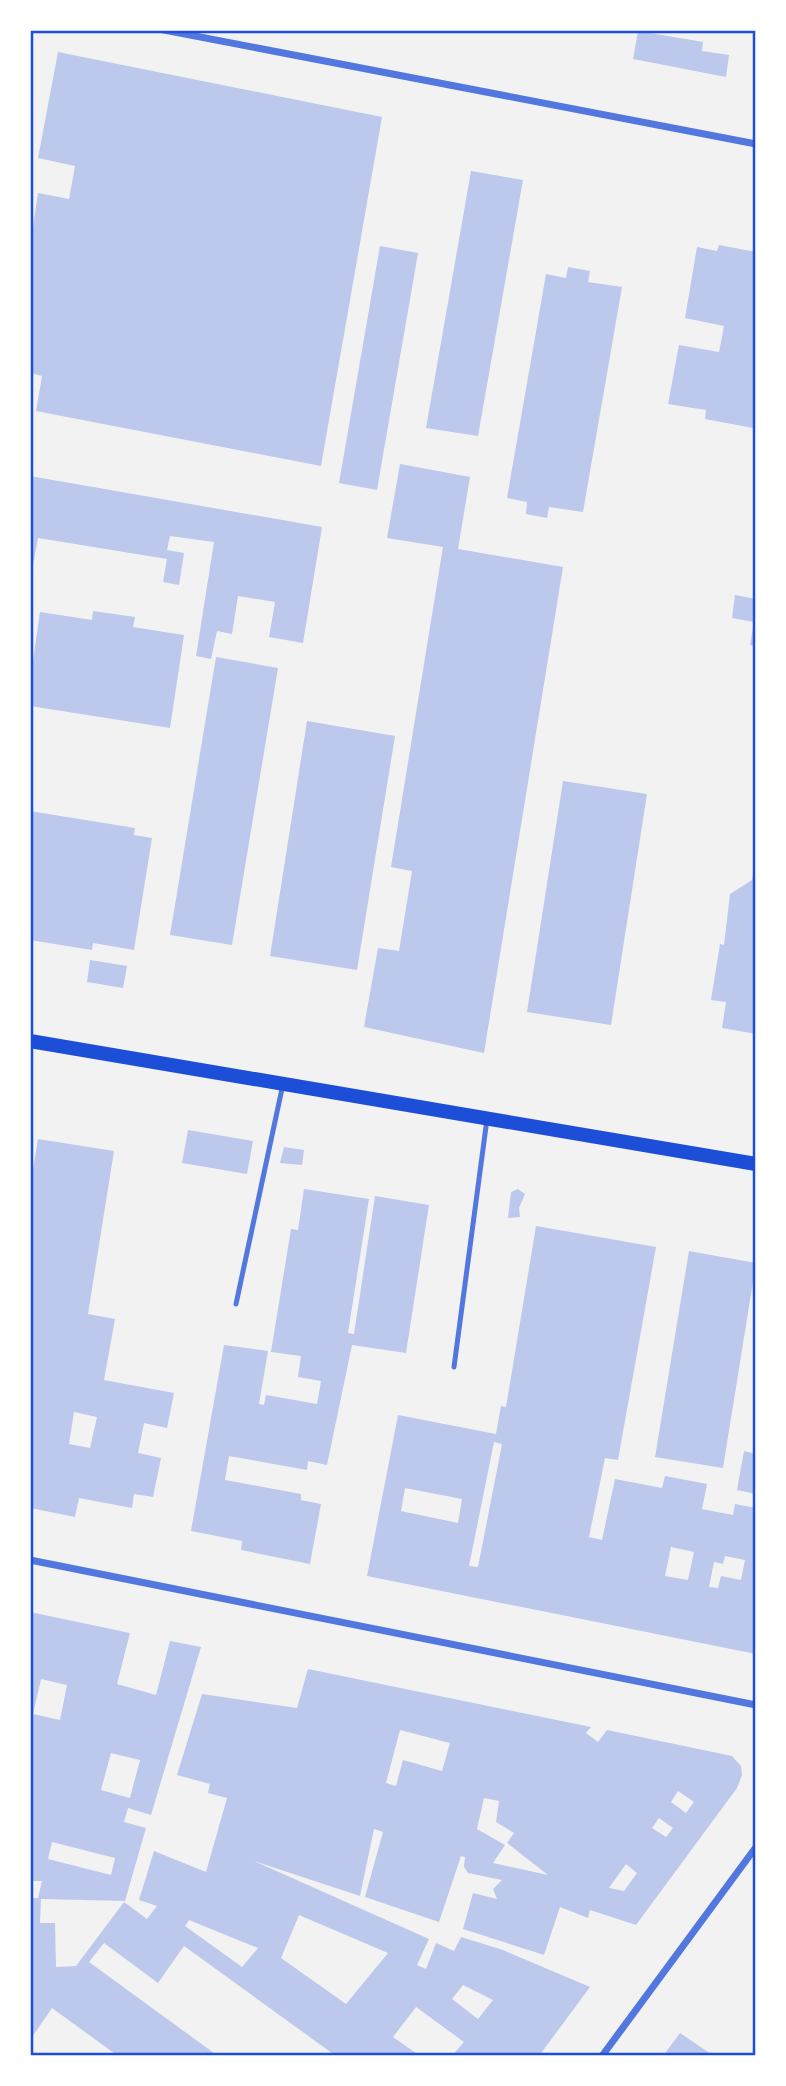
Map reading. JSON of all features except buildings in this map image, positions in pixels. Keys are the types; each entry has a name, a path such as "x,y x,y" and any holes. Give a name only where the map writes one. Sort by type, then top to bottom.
{"main road":[{"path":"30,1041 756,1164"}],"street":[{"path":"164,30 756,144"},
{"path":"30,1560 756,1705"},
{"path":"602,2056 756,1847"}],"lane":[{"path":"236,1304 283,1084"},
{"path":"454,1367 487,1119"}]}
